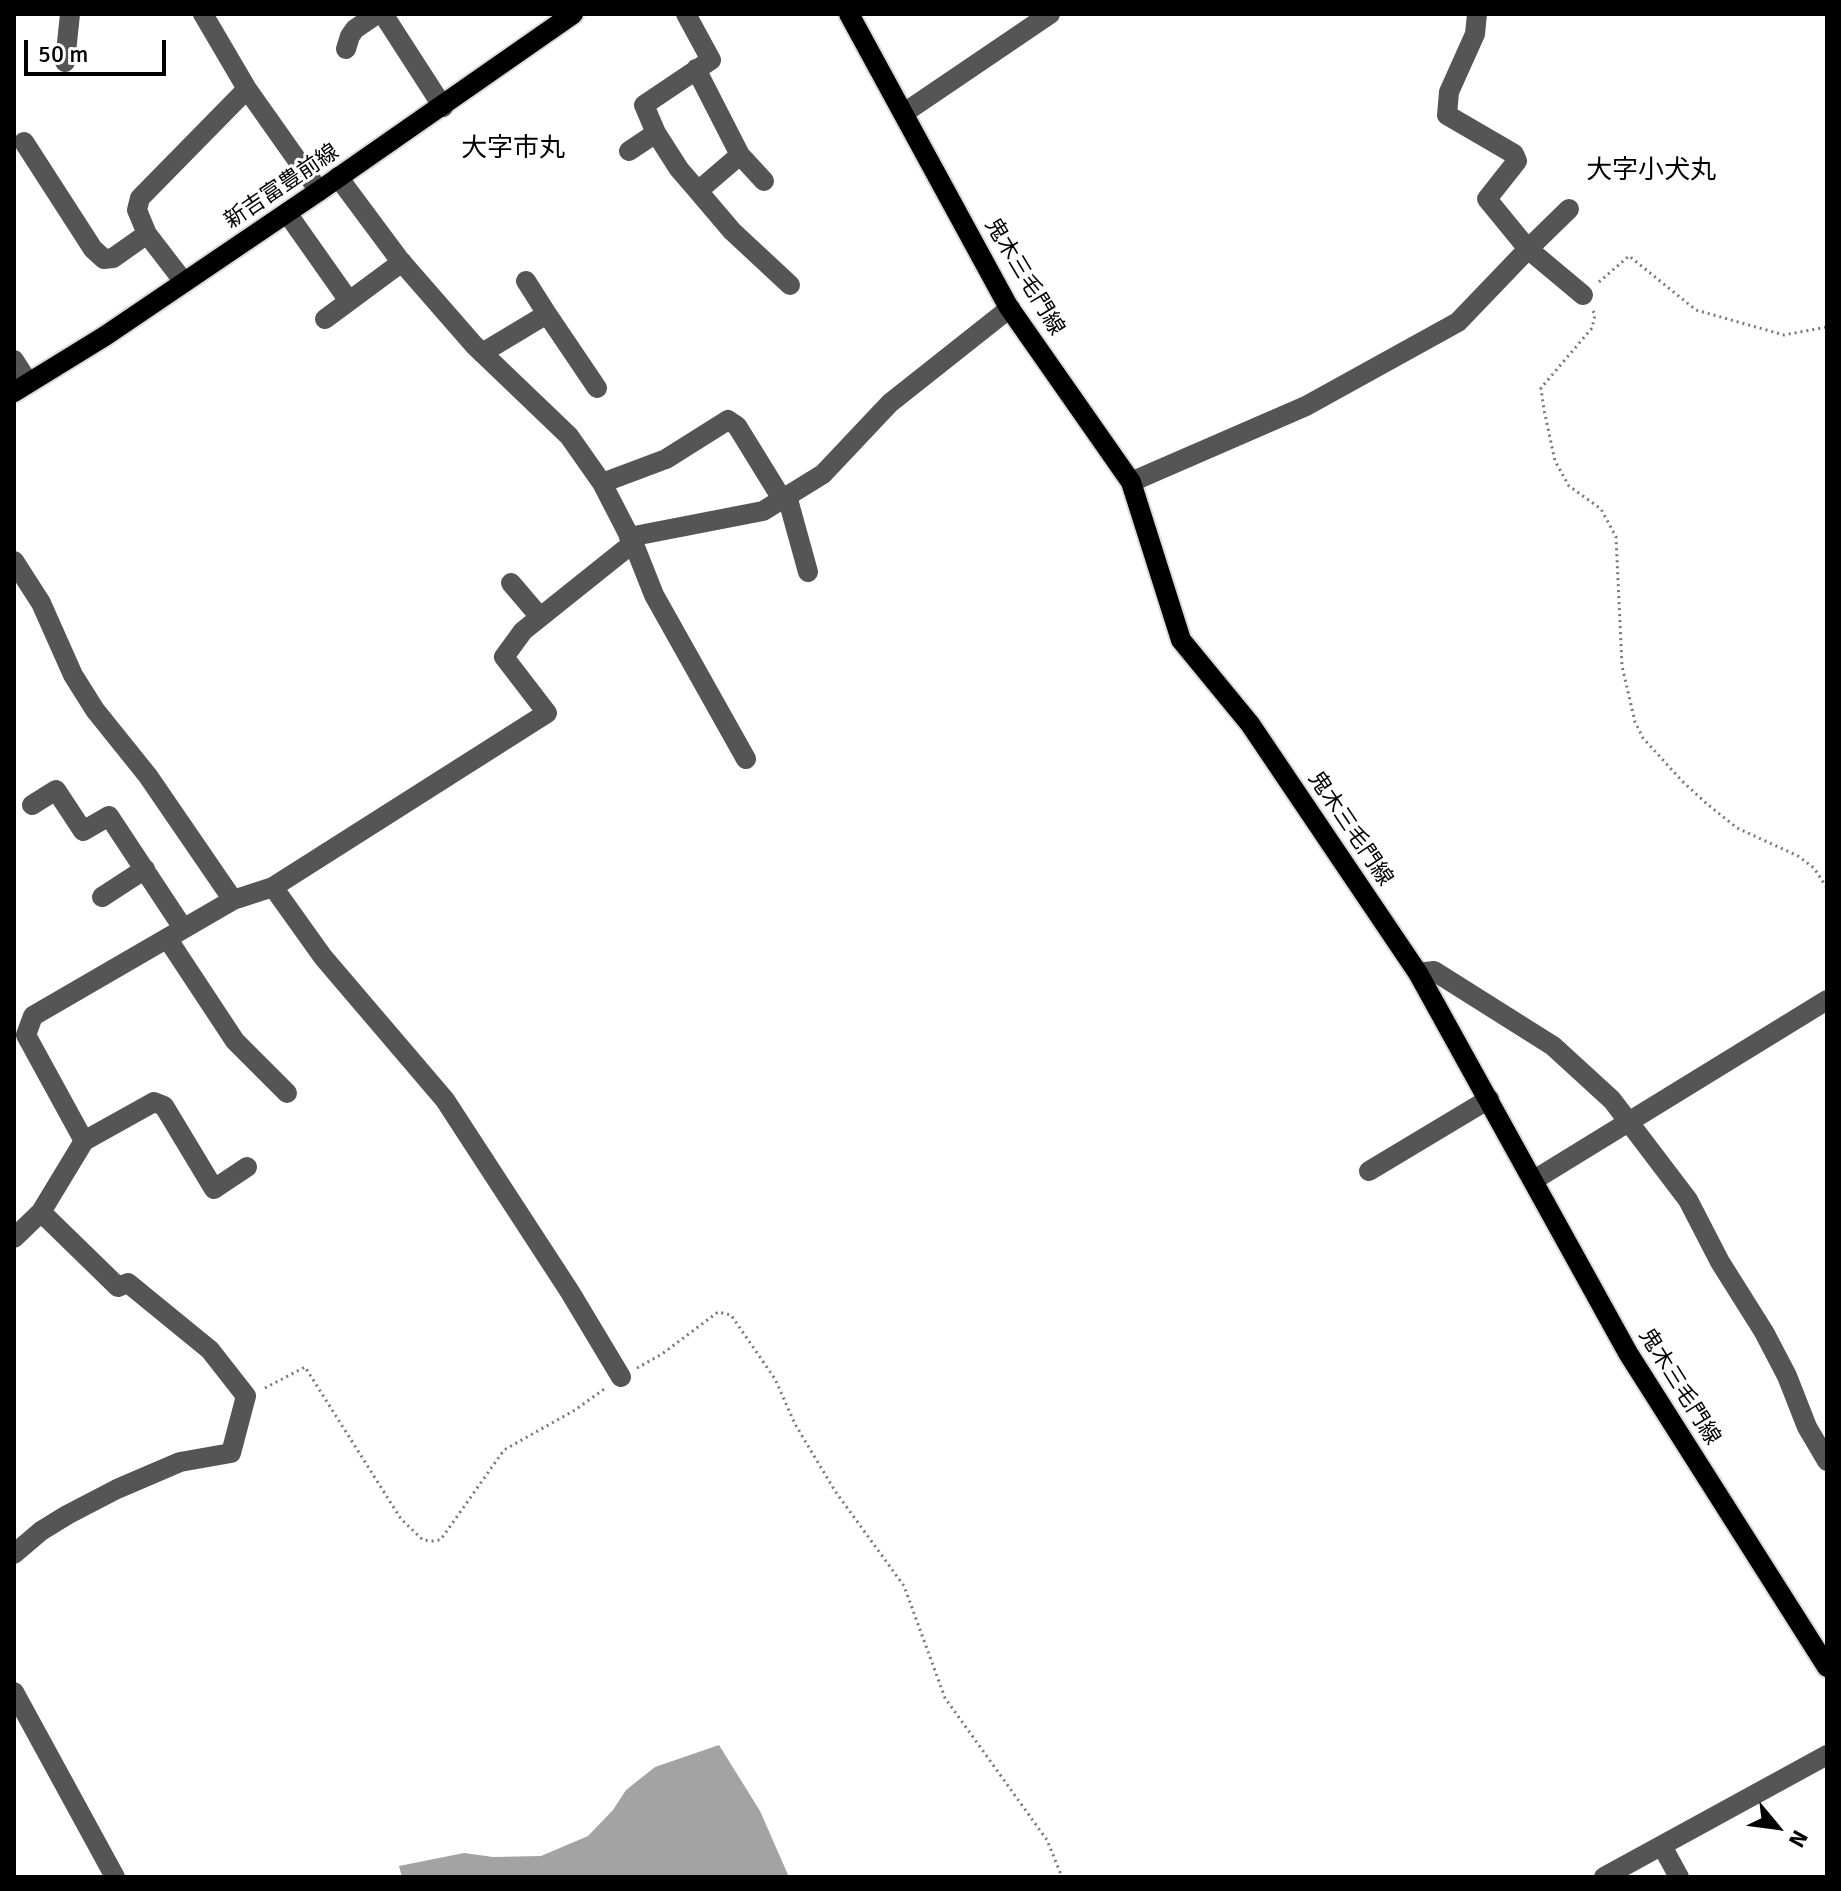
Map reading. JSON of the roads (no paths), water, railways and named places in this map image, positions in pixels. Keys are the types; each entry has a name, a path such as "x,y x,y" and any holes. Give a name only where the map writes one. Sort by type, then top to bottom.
{"main road":[{"name":"新吉富豊前線","path":"21,387 105,336 443,107 573,14"},
{"name":"鬼木三毛門線","path":"849,14 1010,308 1131,482 1181,640 1250,724 1418,973 1628,1353 1827,1667"}],"street":[{"path":"65,62 70,14"},
{"path":"203,14 247,89 319,191"},
{"path":"346,49 355,29 380,14 443,107"},
{"path":"686,14 711,60 644,105 656,133 679,169 732,231 790,285"},
{"path":"904,113 1050,14"},
{"path":"1477,14 1475,34 1449,92 1447,115 1514,154 1517,161 1487,199 1528,249 1583,295"},
{"path":"696,69 740,155 764,181"},
{"path":"184,282 147,234 137,210 140,198 247,89"},
{"path":"629,151 656,133"},
{"path":"24,142 93,249 104,259 113,258 147,234"},
{"path":"698,191 740,155"},
{"path":"338,177 402,262 482,353 569,436 602,483 654,595 746,759"},
{"path":"1131,482 1306,406 1458,322 1569,209"},
{"path":"287,213 349,301"},
{"path":"325,319 402,262"},
{"path":"526,281 597,388"},
{"path":"84,1141 20,1038 33,1016 233,900 273,887 547,713 504,657 523,631 631,540 763,511 823,474 890,403 1010,308"},
{"path":"482,353 547,314"},
{"path":"14,360 21,387"},
{"path":"602,483 666,459 728,420 737,426 785,498 808,572"},
{"path":"14,561 41,603 73,675 95,710 148,776 233,900"},
{"path":"511,583 540,617"},
{"path":"32,805 56,790 83,831 109,816 145,869 175,933 235,1041 287,1093"},
{"path":"102,897 145,869"},
{"path":"273,887 323,957 445,1100 570,1292 621,1377"},
{"path":"1418,973 1434,971 1553,1046 1612,1100 1688,1200 1720,1262 1764,1332 1787,1376 1807,1427 1827,1461"},
{"path":"1534,1180 1827,1000"},
{"path":"1369,1171 1489,1099"},
{"path":"14,1238 41,1212 84,1141 154,1102 164,1106 214,1189 247,1167"},
{"path":"14,1554 41,1531 117,1489 180,1462 231,1453 246,1396 210,1350 128,1283 118,1287 41,1212"},
{"path":"14,1692 21,1718 115,1877"},
{"path":"1604,1877 1827,1755"},
{"path":"1662,1846 1679,1877"}],"district":[{"name":"大字市丸","path":"513,149"},
{"name":"大字小犬丸","path":"1651,171"}]}
